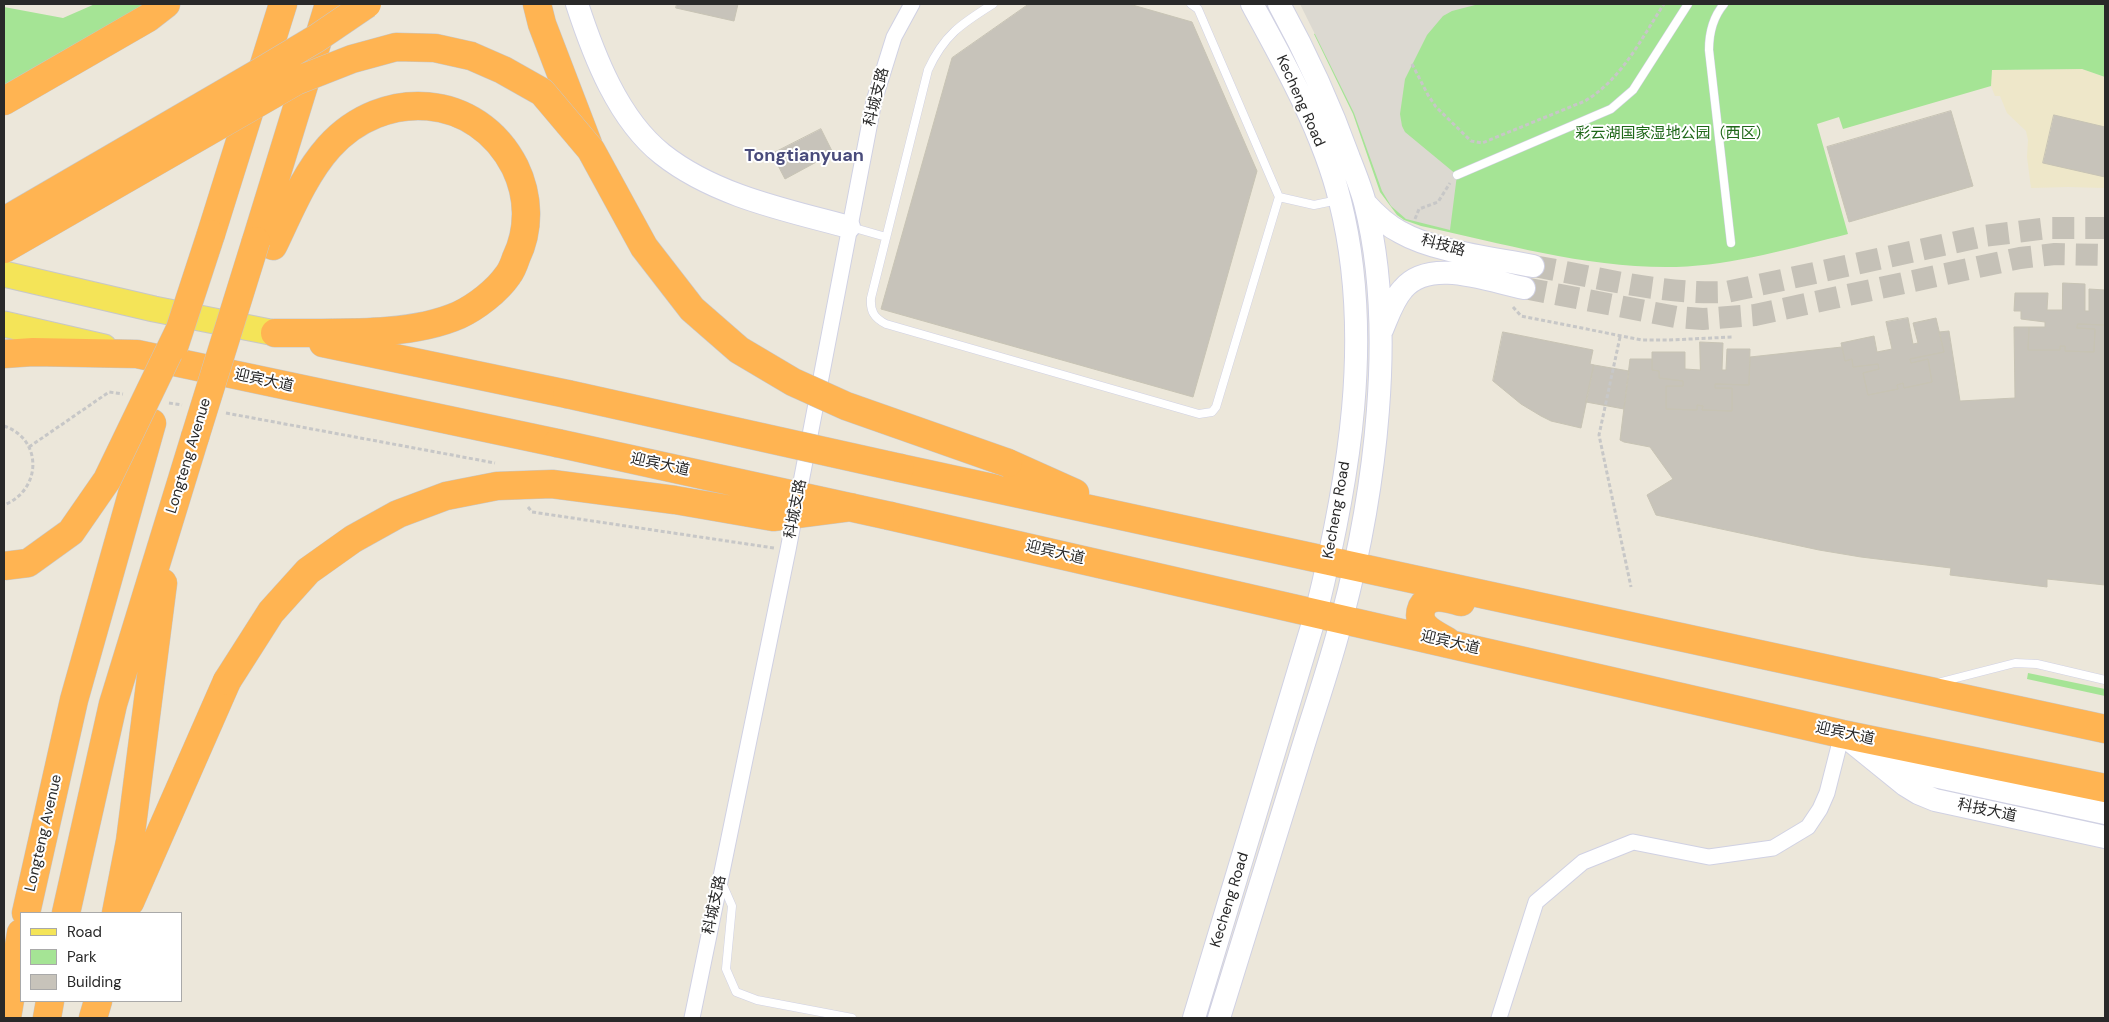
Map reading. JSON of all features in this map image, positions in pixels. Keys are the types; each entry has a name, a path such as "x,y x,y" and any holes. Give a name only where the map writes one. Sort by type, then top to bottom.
{"highway":[{"name":"Longteng Avenue","path":"26,912 74,700 160,413 179,331 283,4"},
{"name":"Longteng Avenue","path":"66,912 112,704 221,354 264,243 329,4"},
{"path":"4,221 317,38 367,4"},
{"path":"537,4 542,24 591,150 644,247 692,309 739,350 792,382 846,406 1008,463 1127,516"},
{"path":"4,100 157,11"},
{"path":"4,249 296,81 352,59 396,48 435,48 471,56 503,70 542,92 591,150"},
{"path":"264,243 310,171 329,146 358,123 383,110 412,105 442,108 472,120 494,136 510,158 522,182 527,214 522,247 509,275 486,298 459,315 420,328 379,331 275,333"},
{"path":"4,566 28,563 71,532 107,480 179,331"},
{"path":"275,333 568,394 900,468 2105,729"},
{"path":"4,354 33,352 137,354"},
{"name":"迎宾大道","path":"137,354 851,507 1842,734 2105,788"},
{"path":"126,912 227,681 271,612 308,571 353,539 398,514 446,496 497,486 552,484 676,500 773,517 851,507"},
{"path":"116,912 130,841 173,508"},
{"path":"1452,644 1430,632 1422,623 1420,618 1422,607 1430,599 1440,598 1563,622 1616,623"},
{"path":"7,1018 20,939"},
{"path":"47,1018 50,1002"},
{"path":"93,1018 98,1002"}],"main road":[{"path":"577,4 594,49 616,96 642,135 662,154 693,173 744,197 849,227"},
{"name":"Kecheng Road","path":"1252,4 1272,39 1316,130 1340,199 1353,271 1356,361 1342,563"},
{"name":"Kecheng Road","path":"1219,1018 1342,563 1371,472 1379,377 1375,261 1365,203 1337,124 1293,29 1279,4"},
{"name":"科技路","path":"1365,203 1389,225 1410,237 1452,250 1533,266"},
{"path":"1379,335 1401,290 1414,279 1424,274 1436,272 1457,273 1516,295"},
{"path":"4,274 154,309 275,333"},
{"name":"迎宾大道","path":"4,324 137,354"},
{"name":"Kecheng Road","path":"1194,1018 1329,616"},
{"name":"科技大道","path":"1842,734 1918,793 1935,800 2105,837"},
{"name":"科技大道","path":"1877,763 2105,813"}],"street":[{"name":"科城支路","path":"692,1018 788,550 849,227 877,93 894,37 912,4"},
{"path":"1499,1018 1536,902 1583,862 1633,842 1709,857 1773,848 1808,827 1820,810 1828,793 1842,734"}],"lane":[{"path":"993,4 950,35 934,57 928,70 871,298 870,306 873,314 878,320 1199,414 1206,414 1216,407 1280,197 1198,10 1191,4"},
{"path":"1457,174 1600,115 1622,100 1642,76 1688,4"},
{"path":"1724,4 1716,16 1712,27 1708,50 1731,243"},
{"path":"1280,197 1314,205 1322,205 1340,199"},
{"path":"849,227 886,237"},
{"path":"1916,688 2014,663 2037,664 2105,680"},
{"path":"721,878 732,906 726,969 736,992 757,1000 852,1018"}],"path":[{"path":"1412,64 1436,107 1471,141 1482,143 1586,101 1598,93 1618,74 1664,4"},
{"path":"1414,222 1417,211 1438,202 1457,174"},
{"path":"1516,295 1521,316 1620,336 1669,340 1733,337"},
{"path":"1620,336 1599,435 1631,587"},
{"path":"29,447 109,392 129,395"},
{"path":"160,413 187,406"},
{"path":"216,411 498,464"},
{"path":"4,426 11,428 22,436 29,447 33,460 32,474 27,487 18,498 4,504"},
{"path":"526,504 532,512 788,550"}],"shaded area":[{"path":"1300,4 1479,4 1452,11 1443,16 1427,35 1405,79 1400,114 1405,132 1457,175 1450,230 1406,219 1391,206 1382,191 1354,113"},
{"path":"2082,69 2105,77 2105,188 2031,188 2026,131 2007,113 2000,96 1995,96 1991,86 1991,70"}],"green space":[{"path":"95,4 152,4 4,87 4,7 63,18"},
{"name":"彩云湖国家湿地公园（西区）","path":"1371,4 2105,4 2105,77 2082,69 1992,70 1991,86 1843,129 1839,117 1817,124 1848,234 1763,255 1698,266 1644,267 1612,264 1548,254 1421,226 1404,220 1397,215 1380,192 1353,114 1314,34"},
{"path":"2028,673 2105,689 2105,696 2027,679"}],"building":[{"path":"677,4 738,4 734,21 676,8"},
{"path":"1029,4 1129,4 1192,22 1257,171 1193,397 881,309 952,58"},
{"path":"1951,111 1973,186 1849,222 1827,147"},
{"path":"2054,115 2105,127 2105,177 2043,163"},
{"path":"821,129 833,153 785,179 772,154"},
{"path":"2063,283 2085,284 2085,311 2089,311 2089,289 2105,290 2105,325 2078,324 2077,328 2095,329 2094,352 2065,351 2065,346 2060,346 2060,350 2028,350 2029,327 2045,327 2045,322 2021,319 2021,311 2014,311 2015,293 2048,293 2047,310 2062,310"},
{"path":"1908,318 1913,344 1918,343 1913,323 1936,318 1944,352 1910,359 1911,363 1928,359 1932,382 1904,388 1903,383 1897,385 1898,389 1868,395 1863,373 1879,369 1878,364 1853,367 1852,359 1845,361 1841,343 1874,336 1877,352 1892,349 1886,322"},
{"path":"2078,324 2105,325 2105,585 2047,579 2047,587 1950,575 1951,568 1819,550 1656,515 1647,495 1673,479 1650,447 1620,440 1630,359 1652,359 1652,370 1659,371 1659,378 1683,381 1683,386 1666,386 1666,409 1697,410 1697,405 1703,406 1702,410 1732,411 1732,388 1715,388 1715,384 1749,385 1750,357 1842,347 1845,361 1852,359 1853,367 1878,364 1879,369 1863,373 1868,395 1898,389 1897,385 1903,383 1904,388 1932,382 1928,359 1911,363 1910,359 1944,352 1939,332 1949,331 1960,401 2015,398 2014,327 2029,327 2028,350 2060,350 2060,346 2065,346 2065,351 2094,352 2095,329 2077,328"},
{"path":"1503,332 1593,350 1590,364 1594,365 1581,428 1551,421 1541,416 1521,404 1493,381"},
{"path":"1700,342 1723,343 1722,370 1726,370 1727,349 1750,349 1749,385 1715,384 1715,388 1732,388 1732,411 1702,410 1703,406 1697,405 1697,410 1666,409 1666,386 1683,386 1683,381 1659,378 1659,371 1652,370 1652,352 1685,352 1685,369 1700,370"},
{"path":"1594,365 1629,371 1624,409 1586,402"}],"tunnel":[{"path":"1533,266 1654,288 1678,291 1727,292 1984,236 2049,228 2105,228"},
{"path":"1524,288 1676,317 1703,319 1755,315 2020,258 2055,254 2105,255"}],"district":[{"name":"Tongtianyuan","path":"804,156"}]}
